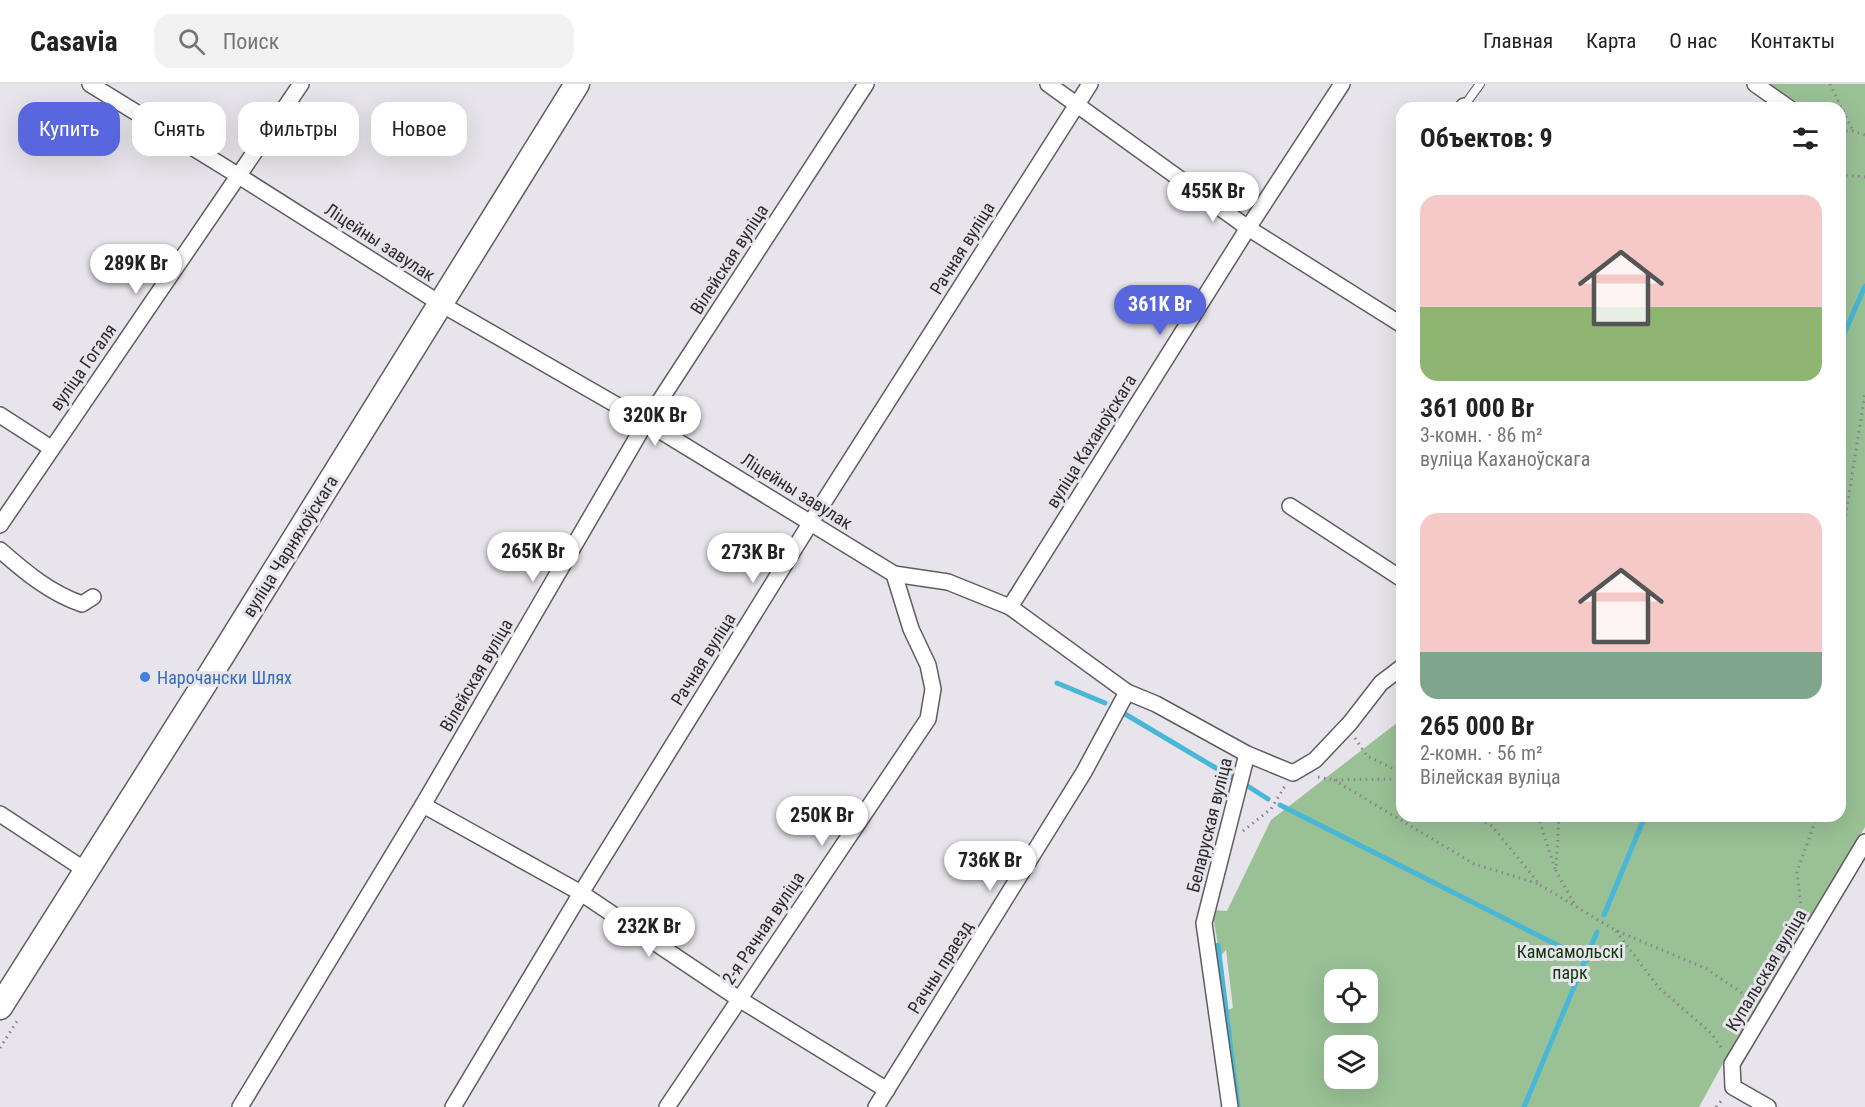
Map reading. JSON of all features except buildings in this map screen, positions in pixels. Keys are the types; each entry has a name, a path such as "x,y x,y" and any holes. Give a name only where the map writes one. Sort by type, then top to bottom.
{"main road":[{"name":"вуліца Чарняхоўскага","path":"0,1007 577,84"}],"street":[{"name":"Ліцейны завулак","path":"90,84 441,304 646,422 894,574 948,582 1010,607 1127,692 1156,704 1247,754"},
{"name":"вуліца Гогаля","path":"0,525 301,84"},
{"name":"Вілейская вуліца","path":"240,1107 423,805 646,422 866,84"},
{"path":"1048,84 1248,228 1396,321"},
{"name":"Рачная вуліца","path":"453,1107 581,893 811,522 1090,84"},
{"name":"вуліца Каханоўскага","path":"1010,607 1248,228 1342,84"},
{"path":"1755,84 1780,102"},
{"path":"0,415 51,448"},
{"path":"1290,506 1396,575"},
{"path":"0,550 25,573 63,597 82,604 93,597"},
{"name":"2-я Рачная вуліца","path":"667,1107 928,718 933,689 928,665 911,629 894,574"},
{"path":"1293,773 1315,760 1350,723 1381,683 1396,672"},
{"name":"Рачны праезд","path":"876,1107 1084,772 1127,692"},
{"name":"Беларуская вуліца","path":"1230,1107 1204,923 1247,754 1293,773"},
{"path":"423,805 581,893 739,999 887,1090"},
{"path":"0,814 85,870"},
{"name":"Купальская вуліца","path":"1732,1064 1865,842"},
{"path":"1732,1064 1733,1087 1768,1107"}],"lane":[{"path":"1469,102 1480,84"}],"path":[{"path":"1830,84 1839,102"},
{"path":"1846,116 1853,130"},
{"path":"1846,131 1853,130 1865,135"},
{"path":"1846,175 1865,177"},
{"path":"1846,513 1865,393"},
{"path":"1350,723 1357,742 1367,756 1396,770"},
{"path":"1223,846 1271,809 1293,773 1334,780 1396,779"},
{"path":"1334,780 1396,817"},
{"path":"1404,822 1474,864 1540,885 1615,930 1707,969 1766,1010"},
{"path":"1485,822 1492,826 1540,885"},
{"path":"1540,822 1556,870 1575,906"},
{"path":"1556,870 1559,822"},
{"path":"1805,943 1797,872 1815,822"},
{"path":"1615,930 1659,988 1711,1033 1732,1064"}],"green space":[{"name":"Камсамольскі парк","path":"1763,84 1865,84 1865,827 1741,1040 1737,1038 1699,1107 1240,1107 1228,1010 1233,1008 1226,950 1220,957 1212,910 1227,911 1271,820 1396,724 1396,822 1846,822 1846,102 1787,102"}],"waterway":[{"path":"1846,329 1865,286"},
{"path":"1057,683 1105,703"},
{"path":"1120,711 1236,780"},
{"path":"1246,785 1268,799"},
{"path":"1280,805 1587,960"},
{"path":"1604,915 1643,822"},
{"path":"1524,1107 1597,932"},
{"path":"1218,945 1238,1107"}],"place":[{"name":"Нарочански Шлях","path":"145,677"}]}
